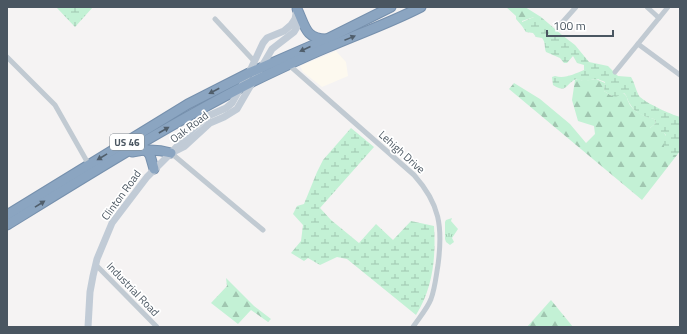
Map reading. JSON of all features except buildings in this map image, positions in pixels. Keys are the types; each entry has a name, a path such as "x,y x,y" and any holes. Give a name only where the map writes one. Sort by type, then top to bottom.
{"highway":[{"name":"US 46","path":"7,215 188,104 249,73 257,65 327,39 391,7"},
{"name":"US 46","path":"7,225 108,162 192,113 289,65 404,16 421,7"},
{"path":"296,8 309,34 318,39 327,39"},
{"path":"145,150 150,155 154,169"},
{"path":"108,162 130,152 160,150 171,153"}],"street":[{"path":"560,25 576,7"},
{"path":"646,7 659,18"},
{"path":"616,72 668,7"},
{"path":"257,65 272,49 294,32 297,27 298,20 296,8"},
{"path":"257,65 260,49 267,38 284,31 291,26 295,19 296,8"},
{"path":"215,20 257,65"},
{"path":"638,44 680,75"},
{"path":"7,57 55,105 89,165"},
{"name":"Oak Road","path":"171,153 185,146 210,123 237,109 253,82 257,65"},
{"name":"Lehigh Drive","path":"289,65 414,175 424,186 434,203 438,215 441,235 437,274 431,299 413,327"},
{"name":"Oak Road","path":"171,153 202,120 226,108 232,103 249,73"},
{"path":"171,153 263,230"},
{"name":"Clinton Road","path":"88,327 90,292 96,265 112,223 129,199 154,169 171,153"},
{"name":"Industrial Road","path":"96,265 157,327"}],"shaded area":[{"path":"336,51 346,62 348,76 322,87 303,72 300,66"}],"green space":[{"path":"93,7 75,27 57,8"},
{"path":"506,7 525,7 541,17 534,17 522,21 522,26 516,19 516,16"},
{"path":"534,17 541,17 575,45 589,62 608,66 618,76 631,77 640,97 644,100 680,117 680,151 677,155 671,155 665,152 663,141 666,135 664,133 651,131 650,128 656,123 654,119 643,116 637,112 629,103 624,93 616,97 604,91 605,82 597,79 582,81 577,79 563,89 553,85 552,77 566,76 584,70 584,65 577,63 573,56 567,63 564,63 560,58 546,52 542,38 536,37 533,33 526,32 522,26 522,22"},
{"path":"578,79 583,81 596,79 605,83 604,91 612,96 623,93 635,111 654,119 656,123 650,128 664,133 671,155 677,155 642,200 509,89 514,83 540,99 570,124 586,143 595,134 594,126 578,121 572,100 575,80"},
{"path":"351,128 374,147 320,208 331,220 359,243 376,224 393,240 411,221 434,226 434,261 430,283 422,305 416,315 347,259 337,257 320,265 308,258 304,261 291,253 301,241 303,225 293,214 297,206 304,204 323,160"},
{"path":"452,218 451,221 458,229 452,238 454,242 450,245 445,239 445,222 446,220"},
{"path":"226,278 254,306 271,319 268,322 251,310 238,324 211,303 227,286"},
{"path":"551,300 573,327 527,327"}]}
